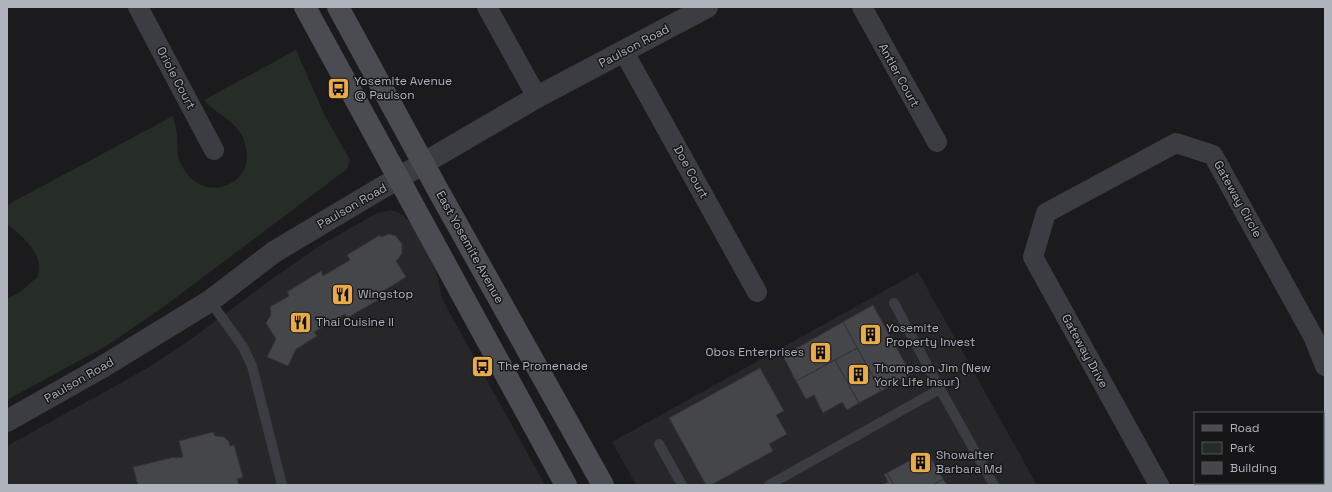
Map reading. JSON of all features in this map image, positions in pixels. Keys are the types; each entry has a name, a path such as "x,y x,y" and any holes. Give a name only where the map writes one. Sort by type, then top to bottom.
{"main road":[{"path":"305,7 566,485"},
{"name":"East Yosemite Avenue","path":"338,7 603,485"}],"street":[{"name":"Oriole Court","path":"138,7 214,150"},
{"path":"487,7 537,97"},
{"name":"Paulson Road","path":"7,421 99,369 210,300 274,252 399,178 537,97 707,7"},
{"name":"Antler Court","path":"862,7 937,142"},
{"name":"Doe Court","path":"624,52 757,292"},
{"name":"Gateway Circle","path":"1046,213 1176,144 1214,155 1314,338 1325,366"},
{"name":"Gateway Drive","path":"1046,213 1033,257 1160,485"}],"lane":[{"path":"210,300 243,347 252,366 282,485"},
{"path":"894,303 994,485"},
{"path":"768,485 940,389"},
{"path":"659,444 682,485"}],"shaded area":[{"path":"390,210 398,212 407,219 428,253 437,275 441,295 446,306 545,485 7,485 7,446 144,370 187,342 269,281 321,245 377,213"},
{"path":"918,272 1037,485 636,485 612,442"}],"green space":[{"path":"296,50 324,114 350,160 347,169 166,305 108,345 7,400 7,298 25,288 37,277 39,269 36,254 25,240 7,224 7,205 173,116 177,134 178,157 190,177 202,185 215,188 227,185 237,178 245,168 247,154 243,138 236,127 204,100"}],"building":[{"path":"389,234 396,236 402,244 402,254 396,261 406,277 375,296 378,300 347,318 345,314 314,332 317,336 296,349 288,366 267,357 276,339 266,323 271,315 270,307 289,296 287,292 321,271 323,276 350,260 347,255 380,235 381,237"},
{"name":"Yosemite Property Invest","path":"873,305 911,374 881,391 843,322"},
{"name":"Obos Enterprises","path":"843,322 857,348 796,381 783,356"},
{"name":"Thompson Jim (New York Life Insur)","path":"857,348 881,391 859,403 835,360"},
{"path":"835,360 859,403 847,410 842,402 823,413 814,395 806,399 796,381"},
{"path":"760,368 784,411 776,415 787,434 769,444 773,451 711,485 706,485 669,418"},
{"path":"213,432 215,436 224,437 229,442 230,446 234,445 243,477 237,479 239,485 138,485 133,467 175,457 183,457 179,441"},
{"name":"Showalter Barbara Md","path":"927,451 943,479 933,485 894,485 887,473"},
{"path":"887,473 894,485 882,485 888,482 884,474"},
{"path":"943,479 947,485 933,485"}],"place":[{"name":"Yosemite Avenue @ Paulson","path":"339,88"},
{"name":"Wingstop","path":"342,294"},
{"name":"Thai Cuisine II","path":"300,322"},
{"name":"Yosemite Property Invest","path":"870,335"},
{"name":"Obos Enterprises","path":"820,352"},
{"name":"The Promenade","path":"482,366"},
{"name":"Thompson Jim (New York Life Insur)","path":"858,375"},
{"name":"Showalter Barbara Md","path":"920,462"}]}
